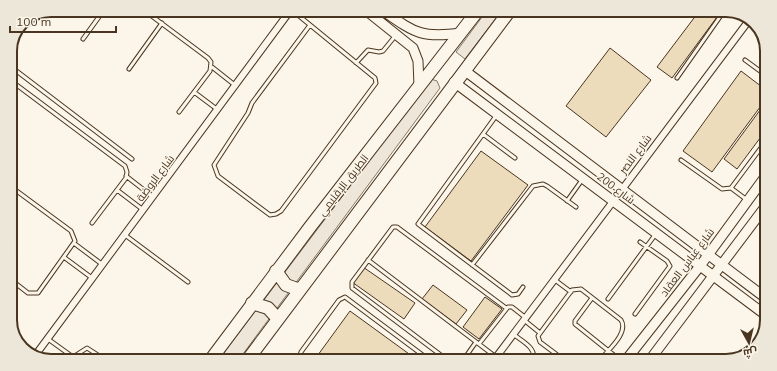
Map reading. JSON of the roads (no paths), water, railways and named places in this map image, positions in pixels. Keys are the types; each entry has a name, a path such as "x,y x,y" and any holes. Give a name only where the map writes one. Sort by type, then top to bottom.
{"highway":[{"name":"الطريق الإقليمي","path":"215,354 276,271 472,17"},
{"path":"252,354 454,82 505,17"},
{"path":"276,271 286,285 300,290"},
{"path":"252,303 268,308 278,319"}],"street":[{"name":"شارع الروضة","path":"39,351 288,17"},
{"path":"375,17 409,43 416,54 418,61 419,86"},
{"path":"392,17 409,29 424,35 440,36 461,33"},
{"name":"شارع النصر","path":"498,354 746,24"},
{"name":"شارع 200","path":"464,70 760,293"},
{"name":"شارع 200","path":"454,82 760,311"},
{"name":"شارع عباس العقاد","path":"631,354 700,266 760,184"},
{"path":"739,212 753,222"},
{"path":"654,354 760,214"}],"lane":[{"path":"83,39 99,17"},
{"path":"153,17 212,62 212,67 179,112"},
{"path":"300,17 310,25 356,63 375,78 376,85 279,213 273,215 268,214 218,176 215,171 215,163 248,113 251,104 310,25"},
{"path":"677,78 720,17"},
{"path":"129,69 162,24"},
{"path":"356,63 368,50 379,52 383,51 397,34"},
{"path":"745,60 760,71"},
{"path":"212,67 236,86"},
{"path":"17,71 132,159"},
{"path":"17,85 122,164 126,169 126,176 92,223"},
{"path":"194,92 218,110"},
{"path":"497,114 418,224 512,295 518,294 523,287"},
{"path":"483,134 515,158"},
{"path":"731,188 760,149"},
{"path":"681,160 722,189 731,188 748,200"},
{"path":"126,176 153,197"},
{"path":"567,201 583,179"},
{"path":"472,265 533,186 543,184 576,207"},
{"path":"117,190 143,210"},
{"path":"17,191 71,232 74,236 75,244 38,293 28,293 17,285"},
{"path":"439,354 354,290 352,282 392,228 396,226 506,308"},
{"path":"608,299 656,233"},
{"path":"125,235 188,282"},
{"path":"635,314 670,266 667,261 640,242"},
{"path":"75,244 103,265"},
{"path":"65,258 93,278"},
{"path":"368,260 490,354"},
{"path":"554,279 571,292"},
{"path":"556,354 540,342 538,338 540,332 571,292 579,289 621,320 624,325 623,332 605,354"},
{"path":"300,354 339,300 345,297 421,354"},
{"path":"592,298 575,321 575,324 612,354"},
{"path":"468,354 506,308 512,307 540,332"},
{"path":"513,334 532,349 534,354"},
{"path":"48,339 69,354"},
{"path":"78,354 87,348 96,354"}]}
